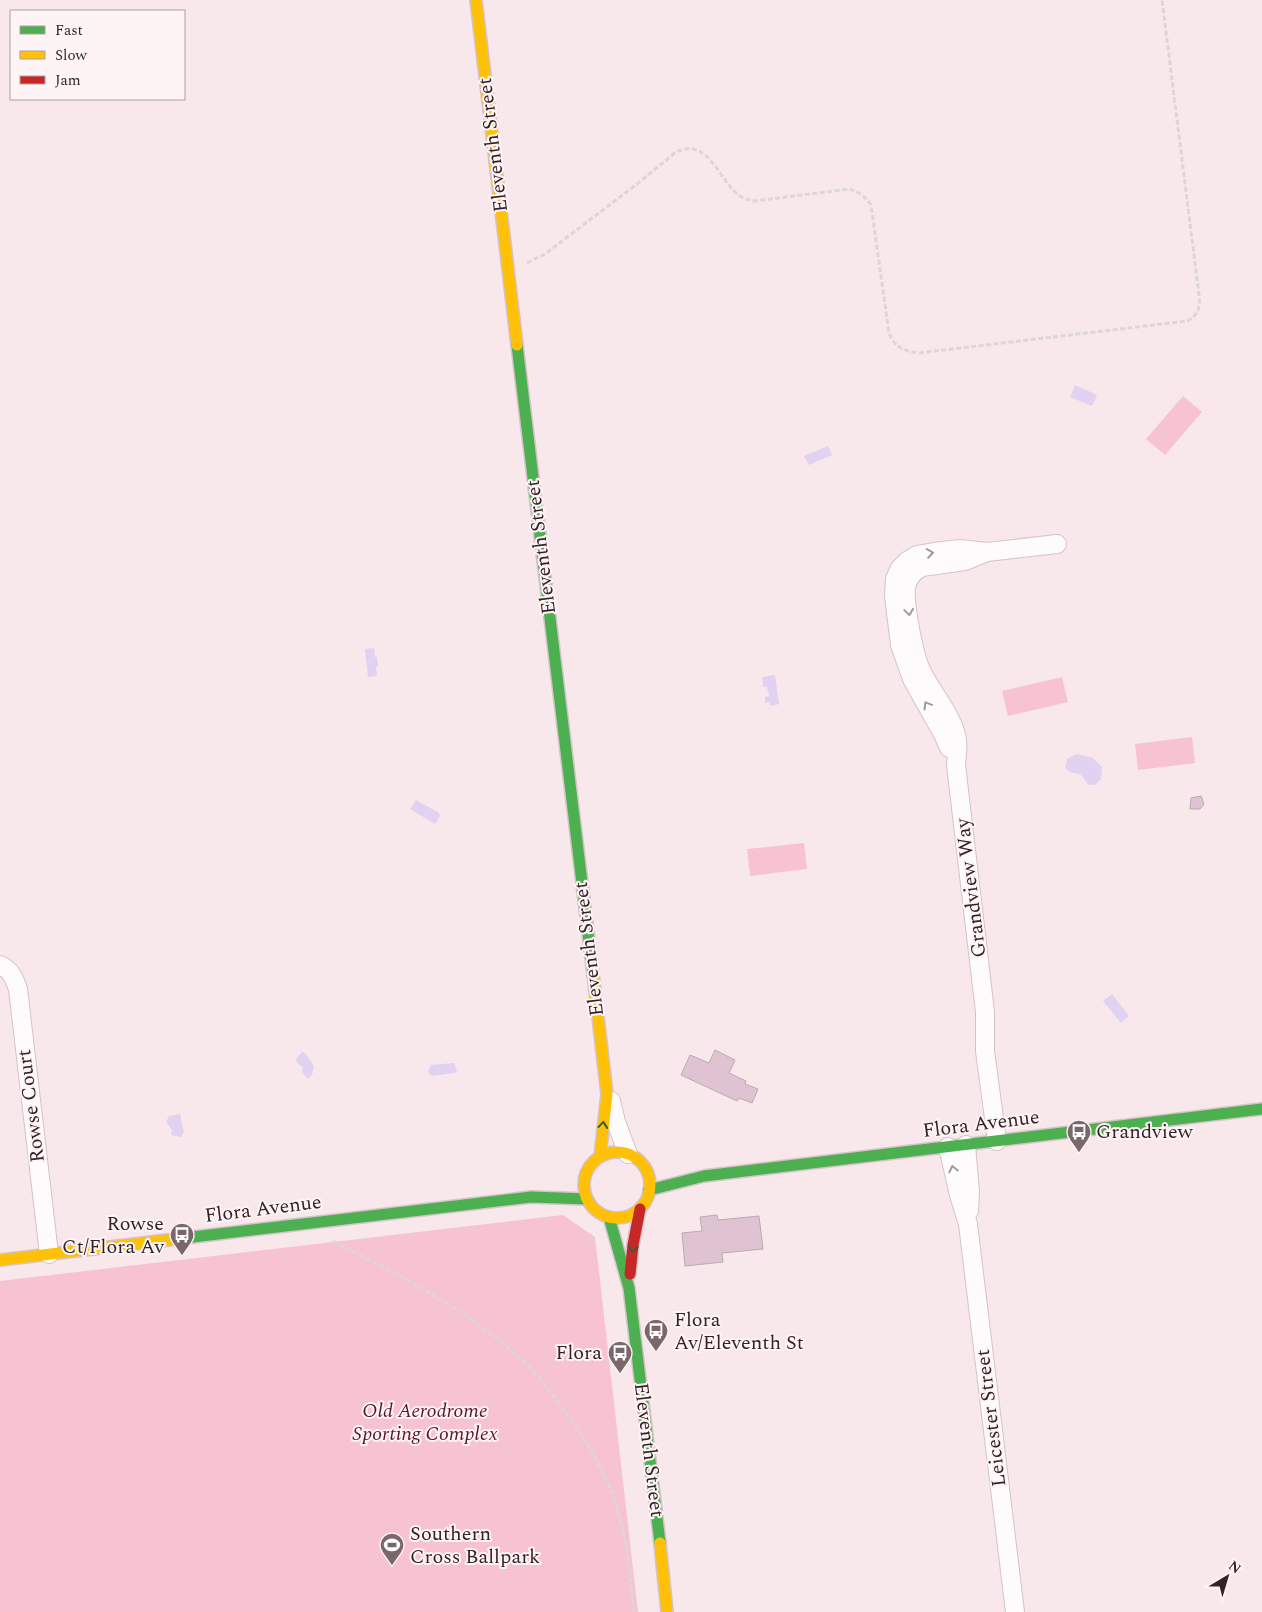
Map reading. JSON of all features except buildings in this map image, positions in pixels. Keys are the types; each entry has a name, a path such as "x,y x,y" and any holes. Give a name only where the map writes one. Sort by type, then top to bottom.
{"street":[{"name":"Eleventh Street","path":"476,0 607,1094 600,1157"},
{"name":"Grandview Way","path":"1002,1140 987,1069 985,1012 956,765 958,743 948,715 921,670 916,658 906,587 916,570 922,568 965,562 987,552 1057,544"},
{"name":"Rowse Court","path":"0,965 9,970 14,976 18,989 49,1254"},
{"name":"Eleventh Street","path":"607,1094 612,1102 616,1122 635,1159"},
{"name":"Flora Avenue","path":"649,1190 704,1176 1262,1109"},
{"name":"Leicester Street","path":"966,1145 970,1192 968,1224"},
{"name":"Leicester Street","path":"948,1148 968,1224 1015,1612"},
{"path":"635,1159 647,1172 650,1181 646,1201 640,1209 620,1218 600,1214 592,1208 587,1199 581,1176 594,1161 609,1153 618,1152 661,1168"},
{"name":"Flora Avenue","path":"680,1172 704,1176"},
{"name":"Flora Avenue","path":"531,1197 551,1187"},
{"name":"Flora Avenue","path":"0,1260 531,1197 587,1199"},
{"name":"Eleventh Street","path":"629,1288 633,1245 640,1209"},
{"name":"Eleventh Street","path":"609,1217 629,1288 654,1488 667,1612"}],"path":[{"path":"508,271 545,254 676,152 683,148 690,148 701,151 732,189 746,200 755,201 849,189 859,192 866,198 871,205 889,333 896,346 906,351 919,353 1187,321 1197,314 1200,307 1200,295 1162,0"},
{"path":"325,1237 443,1301 492,1334 523,1360 554,1396 602,1468 619,1515 634,1612"}],"green space":[{"path":"1183,396 1202,412 1165,455 1146,439"},
{"path":"1062,677 1068,702 1008,716 1002,691"},
{"path":"1192,737 1195,763 1138,770 1135,744"},
{"path":"804,843 807,869 750,876 747,849"},
{"name":"Old Aerodrome Sporting Complex","path":"563,1215 595,1237 638,1612 0,1612 0,1281"}],"shaded area":[{"path":"1075,385 1097,395 1092,406 1070,397"},
{"path":"828,446 832,455 809,465 804,456"},
{"path":"374,648 375,657 377,657 377,676 368,677 365,649"},
{"path":"775,675 779,704 770,706 769,702 765,703 765,697 769,696 767,687 763,687 762,677"},
{"path":"1077,754 1093,758 1102,767 1101,779 1095,785 1089,785 1082,776 1071,773 1065,768 1067,759"},
{"path":"416,800 439,813 440,816 435,824 410,809"},
{"path":"1112,994 1129,1016 1121,1023 1103,1001"},
{"path":"302,1052 305,1053 314,1066 312,1075 308,1079 302,1072 303,1067 297,1063 296,1059"},
{"path":"454,1063 457,1070 455,1073 431,1076 428,1071 431,1065"},
{"path":"180,1114 184,1131 181,1137 171,1135 172,1130 166,1122 169,1116"}],"traffic: fast":[{"path":"517,345 593,974"},
{"path":"649,1190 704,1176 1262,1109"},
{"path":"176,1239 531,1197 587,1199"},
{"path":"609,1217 629,1288 660,1543"}],"traffic: slow":[{"path":"476,0 517,345"},
{"path":"593,974 607,1094 600,1157"},
{"path":"617,1152 630,1155 640,1162 647,1172 650,1185 647,1198 640,1208 630,1215 617,1218 604,1215 594,1208 587,1198 584,1185 587,1172 594,1162 604,1155 617,1152"},
{"path":"0,1260 176,1239"},
{"path":"660,1543 667,1612"}],"traffic: jam":[{"path":"630,1274 640,1209"}],"place":[{"name":"Grandview","path":"1079,1153"},
{"name":"Rowse Ct/Flora Av","path":"182,1256"},
{"name":"Flora Av/Eleventh St","path":"656,1352"},
{"name":"Flora","path":"620,1374"},
{"name":"Southern Cross Ballpark","path":"392,1566"}]}
